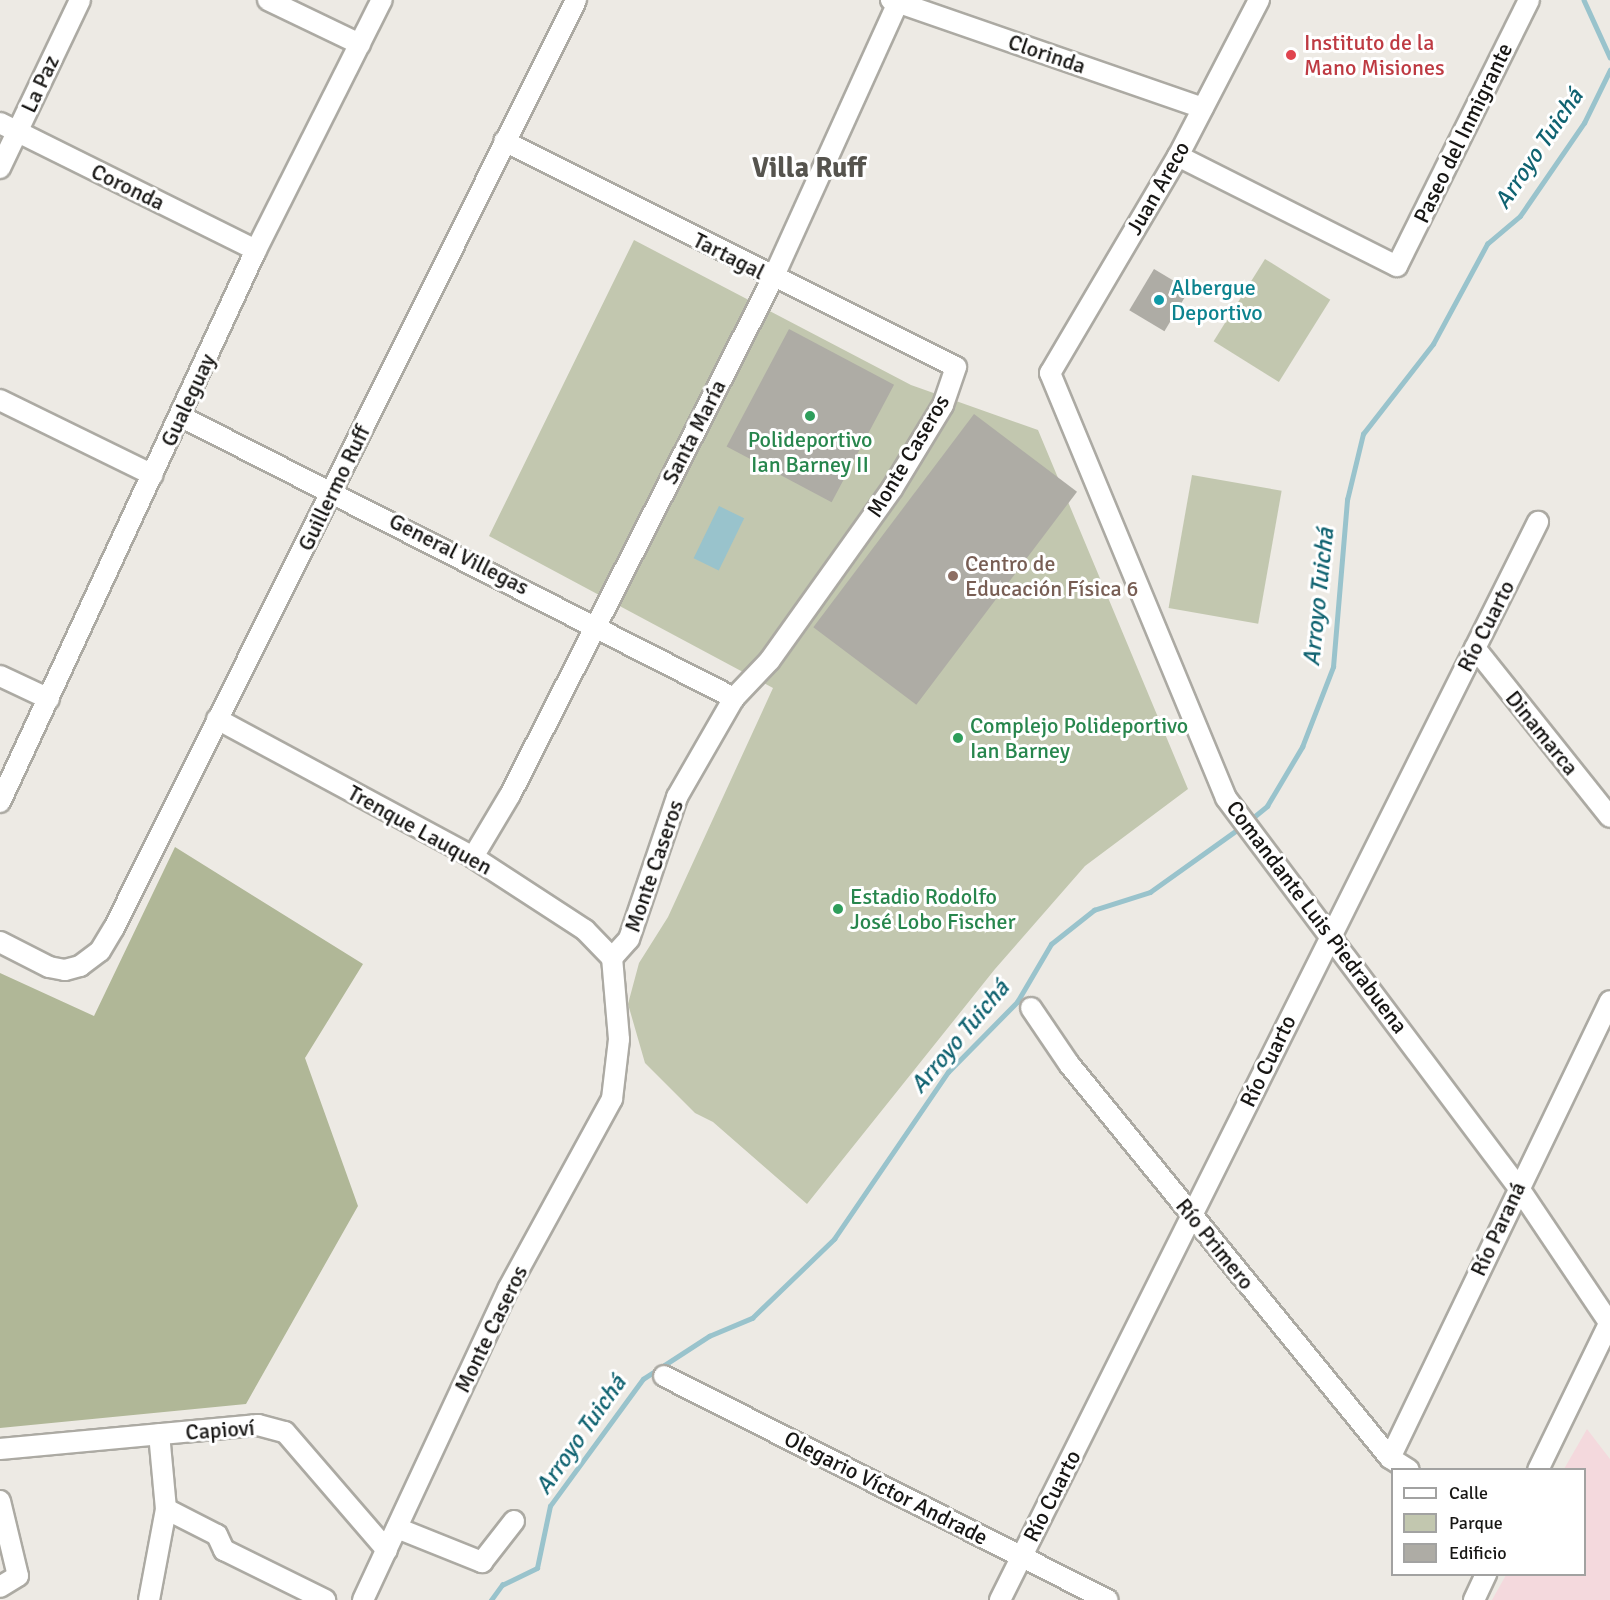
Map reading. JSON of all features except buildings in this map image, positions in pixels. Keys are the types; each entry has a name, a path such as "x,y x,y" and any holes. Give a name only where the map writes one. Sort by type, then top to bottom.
{"street":[{"name":"La Paz","path":"0,168 9,128 80,0"},
{"path":"268,0 360,44"},
{"name":"Gualeguay","path":"0,802 256,250 382,0"},
{"name":"Guillermo Ruff","path":"0,942 49,967 80,966 100,951 114,928 217,719 334,491 504,141 576,0"},
{"name":"Juan Areco","path":"1050,373 1178,156 1259,0"},
{"name":"Paseo del Inmigrante","path":"1178,156 1397,266 1529,0"},
{"name":"Clorinda","path":"896,1 1203,108"},
{"name":"Santa María","path":"473,857 510,795 773,278 896,1"},
{"name":"Coronda","path":"9,128 256,250"},
{"name":"Tartagal","path":"504,141 773,278 956,367"},
{"name":"Monte Caseros","path":"363,1600 508,1289 612,1099 619,1039 612,958 629,939 637,920 677,797 735,698 770,660 892,489 942,405 956,367"},
{"name":"Comandante Luis Piedrabuena","path":"1050,373 1226,798 1265,852 1332,934 1518,1187 1610,1323"},
{"path":"0,400 153,475"},
{"name":"General Villegas","path":"180,416 596,624 735,698"},
{"name":"Río Cuarto","path":"1000,1600 1538,522"},
{"name":"Dinamarca","path":"1475,648 1610,817"},
{"path":"0,676 49,699"},
{"name":"Trenque Lauquen","path":"217,719 473,857 585,930 612,958"},
{"name":"Río Paraná","path":"1390,1458 1518,1187 1610,1001"},
{"name":"Río Primero","path":"1031,1008 1192,1215 1390,1458 1406,1468"},
{"path":"1539,1468 1610,1323"},
{"name":"Olegario Víctor Andrade","path":"664,1377 1108,1600"},
{"name":"Capioví","path":"0,1449 258,1425 285,1432 387,1550"},
{"path":"149,1600 166,1509 159,1434"},
{"path":"0,1502 18,1576 0,1587"},
{"path":"166,1509 218,1535 224,1550 325,1600"},
{"path":"397,1528 482,1562 514,1521"},
{"path":"1474,1600 1486,1576"}],"shaded area":[{"path":"1587,1429 1610,1459 1610,1600 1492,1600 1505,1576 1586,1576 1586,1468 1565,1468"}],"green space":[{"name":"Complejo Polideportivo Ian Barney","path":"634,240 911,385 1038,430 1188,789 1085,866 995,969 807,1204 713,1122 695,1113 645,1063 628,1004 639,963 668,917 773,688 489,536"},
{"path":"1265,259 1330,300 1279,382 1214,341"},
{"path":"1192,475 1282,491 1258,624 1169,608"},
{"path":"175,847 363,964 305,1058 358,1206 246,1404 0,1428 0,973 94,1016"}],"water":[{"path":"719,506 744,518 719,570 694,558"}],"waterway":[{"name":"Arroyo Tuichá","path":"1584,0 1610,57"},
{"name":"Arroyo Tuichá","path":"1250,820 1267,806 1302,747 1333,667 1347,500 1363,434 1433,344 1487,244 1520,216 1584,123 1610,70"},
{"name":"Arroyo Tuichá","path":"491,1600 502,1585 537,1568 550,1506 643,1379 709,1336 752,1318 834,1239 948,1072 1017,1002 1051,944 1094,910 1150,892 1241,827"}],"place":[{"name":"Instituto de la Mano Misiones","path":"1291,55"},
{"name":"Albergue Deportivo","path":"1159,300"},
{"name":"Polideportivo Ian Barney II","path":"810,416"},
{"name":"Centro de Educación Física 6","path":"953,576"},
{"name":"Complejo Polideportivo Ian Barney","path":"958,738"},
{"name":"Estadio Rodolfo José Lobo Fischer","path":"838,909"}],"district":[{"name":"Villa Ruff","path":"809,168"}]}
